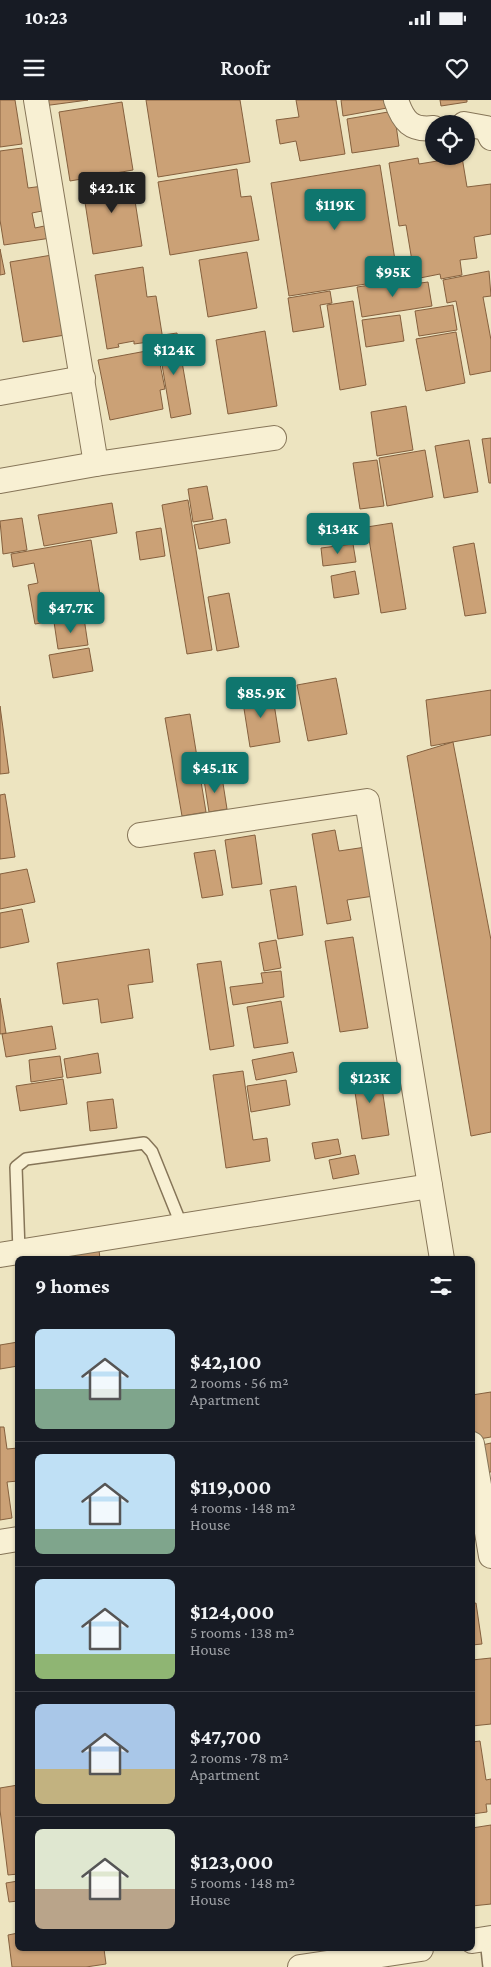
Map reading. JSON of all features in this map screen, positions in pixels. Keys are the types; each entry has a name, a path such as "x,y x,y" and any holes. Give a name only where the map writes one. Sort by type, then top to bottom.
{"street":[{"path":"36,100 96,464"},
{"path":"396,100 400,113 411,126 420,130 425,129"},
{"path":"475,126 486,128 491,138"},
{"path":"0,393 83,378"},
{"path":"0,481 96,464 274,438"},
{"path":"140,835 367,801 442,1256"},
{"path":"10,1253 181,1224 430,1186"},
{"path":"475,1462 491,1556"},
{"path":"0,1542 15,1540"},
{"path":"310,1966 407,1951"}],"lane":[{"path":"10,1253 16,1167 26,1159 144,1143 152,1152 181,1224"},
{"path":"483,1939 489,1967"}],"building":[{"path":"0,100 15,100 22,144 0,147"},
{"path":"42,100 88,100 43,106"},
{"path":"146,100 240,100 250,162 158,177"},
{"path":"296,100 336,100 345,154 300,161 296,141 280,144 276,120 299,117"},
{"path":"341,100 385,100 387,108 343,116"},
{"path":"440,100 467,100 467,102 441,106"},
{"path":"122,102 133,170 70,181 59,112"},
{"path":"394,111 399,146 352,153 347,119"},
{"path":"22,148 28,188 43,186 47,210 32,213 35,228 49,225 51,238 4,245 0,220 0,151"},
{"path":"418,158 419,164 463,165 467,187 491,184 491,234 474,237 477,258 460,260 462,275 441,279 440,274 415,279 406,225 399,226 389,163"},
{"path":"380,165 398,279 289,296 271,183"},
{"path":"237,169 241,197 251,196 259,240 170,255 158,182"},
{"path":"131,175 142,246 93,254 82,183"},
{"path":"0,249 5,274 0,275"},
{"path":"247,252 257,308 208,317 199,260"},
{"path":"52,255 65,335 23,342 10,262"},
{"path":"143,267 147,297 156,296 163,340 134,344 134,341 118,344 119,347 107,349 95,275"},
{"path":"489,271 491,296 483,297 491,340 491,371 470,375 456,301 447,303 443,280"},
{"path":"405,280 406,285 428,282 432,306 362,317 357,287"},
{"path":"330,291 332,303 320,305 324,327 293,332 288,298"},
{"path":"353,301 366,385 340,390 327,305"},
{"path":"453,305 457,330 419,336 415,311"},
{"path":"400,315 404,341 366,347 362,320"},
{"path":"265,331 277,406 228,414 216,340"},
{"path":"456,332 465,383 426,391 416,339"},
{"path":"177,333 191,414 171,418 158,341 164,341 163,335"},
{"path":"157,349 165,389 160,390 163,409 110,420 98,360"},
{"path":"406,406 413,450 377,456 371,412"},
{"path":"491,438 491,483 489,483 482,439"},
{"path":"469,440 478,492 444,498 435,446"},
{"path":"425,450 433,497 387,506 379,458"},
{"path":"377,460 384,506 360,509 353,463"},
{"path":"207,486 213,519 193,522 188,489"},
{"path":"188,500 212,650 187,654 162,505"},
{"path":"112,503 117,533 44,546 38,515"},
{"path":"22,518 27,550 3,554 0,521"},
{"path":"226,519 230,543 199,549 194,525"},
{"path":"392,523 406,609 381,613 367,527"},
{"path":"161,528 165,556 140,560 136,532"},
{"path":"91,540 103,613 35,624 28,585 38,583 34,563 13,567 11,554"},
{"path":"474,543 486,613 465,616 453,547"},
{"path":"353,544 356,562 323,566 321,548"},
{"path":"355,571 359,594 334,598 331,576"},
{"path":"229,593 239,647 217,651 208,597"},
{"path":"84,618 88,645 58,649 54,622"},
{"path":"89,648 93,671 53,678 49,655"},
{"path":"336,678 347,734 308,741 297,685"},
{"path":"491,690 491,735 431,746 426,700"},
{"path":"272,691 280,742 250,747 242,696"},
{"path":"0,706 9,773 0,774"},
{"path":"190,714 206,812 182,816 165,718"},
{"path":"453,742 491,940 491,1132 471,1136 407,756"},
{"path":"222,777 227,809 209,812 204,780"},
{"path":"5,794 15,857 0,859 0,795"},
{"path":"335,830 339,851 366,847 374,896 347,900 351,920 327,924 312,834"},
{"path":"255,835 262,884 232,888 225,840"},
{"path":"215,850 223,895 202,898 194,853"},
{"path":"27,869 35,902 0,909 0,874"},
{"path":"296,886 303,935 278,939 270,890"},
{"path":"22,909 29,942 0,948 0,913"},
{"path":"353,937 368,1028 340,1032 325,941"},
{"path":"276,940 281,968 264,971 259,943"},
{"path":"149,949 153,982 128,985 133,1018 101,1023 98,999 63,1004 57,963"},
{"path":"221,961 234,1046 210,1050 197,964"},
{"path":"281,971 284,997 233,1005 230,987 263,983 261,973"},
{"path":"0,998 6,1033 0,1034"},
{"path":"281,1001 288,1043 254,1048 247,1007"},
{"path":"52,1026 56,1049 6,1057 2,1034"},
{"path":"293,1052 297,1072 256,1080 252,1060"},
{"path":"98,1053 101,1073 67,1078 64,1059"},
{"path":"60,1056 63,1077 31,1082 29,1060"},
{"path":"379,1068 389,1135 362,1139 352,1072"},
{"path":"243,1071 253,1140 267,1138 270,1161 226,1168 213,1075"},
{"path":"63,1079 67,1104 20,1111 16,1086"},
{"path":"286,1080 290,1105 251,1112 247,1086"},
{"path":"113,1099 117,1128 90,1131 87,1102"},
{"path":"338,1139 341,1154 315,1159 312,1143"},
{"path":"355,1155 359,1174 333,1179 329,1160"},
{"path":"99,1250 100,1256 60,1256"},
{"path":"15,1342 15,1366 0,1369 0,1345"},
{"path":"491,1392 491,1437 475,1440 475,1395"},
{"path":"0,1427 4,1427 7,1449 15,1448 15,1481 7,1482 12,1518 0,1520"},
{"path":"491,1443 491,1472 487,1472 482,1445"},
{"path":"475,1603 482,1644 475,1645"},
{"path":"491,1658 491,1724 475,1726 475,1660"},
{"path":"480,1741 486,1780 491,1779 491,1804 486,1804 487,1812 475,1814 475,1742"},
{"path":"15,1786 15,1874 8,1875 0,1810 0,1788"},
{"path":"491,1825 491,1904 475,1906 475,1828"},
{"path":"15,1882 15,1901 9,1902 6,1883"},
{"path":"15,1934 15,1951 104,1951 106,1964 86,1967 12,1967 8,1935"}]}
